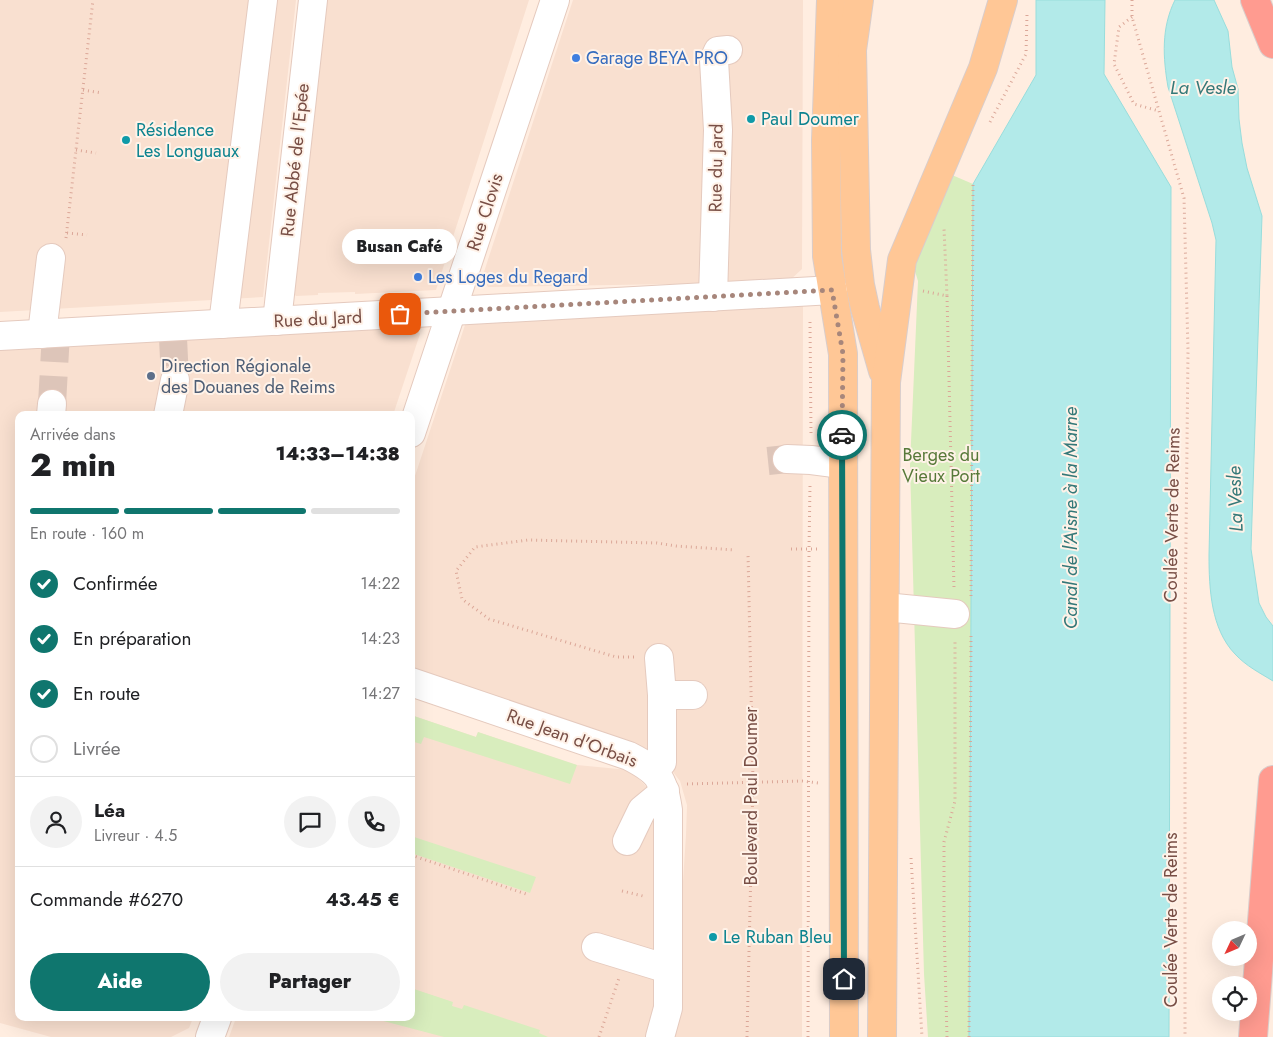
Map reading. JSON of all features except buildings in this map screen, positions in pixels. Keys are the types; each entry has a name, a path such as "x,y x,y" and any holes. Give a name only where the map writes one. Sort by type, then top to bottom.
{"highway":[{"path":"1255,0 1273,43"},
{"path":"1253,1037 1273,780"}],"main road":[{"path":"831,0 826,140 827,256 843,354 844,1037"},
{"path":"882,1037 886,382 902,260 984,68 1003,0"},
{"path":"862,5 852,50 856,250 865,308 886,382"},
{"path":"832,290 860,285 902,260"}],"street":[{"path":"223,324 263,0"},
{"name":"Rue Abbé de l'Epée","path":"277,321 313,0"},
{"name":"Rue Clovis","path":"415,421 452,311 519,136 555,0"},
{"name":"Rue du Jard","path":"713,297 718,130 714,60 718,51 728,50"},
{"path":"42,334 58,250"},
{"name":"Rue du Jard","path":"0,336 173,332 223,324 832,290"},
{"path":"169,411 175,380"},
{"path":"799,460 842,464"},
{"path":"885,607 955,614"},
{"path":"648,657 662,694 662,762 669,781 668,1008 660,1037"},
{"name":"Rue Jean d'Orbais","path":"415,683 629,756 648,766 669,781"},
{"path":"662,694 693,695"},
{"path":"628,841 642,810 669,781"},
{"path":"596,947 668,969"},
{"path":"210,1037 216,1021"}],"path":[{"path":"58,250 67,233 93,0"},
{"name":"Coulée Verte de Reims","path":"1132,0 1132,17 1184,198 1188,350 1185,622 1185,1037"},
{"path":"1132,17 1119,27 1114,64 1134,104 1159,111"},
{"path":"83,90 102,93"},
{"path":"76,150 96,153"},
{"path":"944,227 955,614 955,801 944,842 947,1037"},
{"path":"67,233 87,236"},
{"path":"915,290 947,296"},
{"path":"806,292 810,324 811,418"},
{"path":"799,460 808,558 808,1037"},
{"path":"648,657 616,657 489,619 462,599 456,571 475,547 528,540 657,543 735,550"},
{"name":"Boulevard Paul Doumer","path":"747,1037 753,782 748,554"},
{"path":"669,781 802,781"},
{"path":"415,856 529,895"},
{"path":"599,1037 619,977"}],"shaded area":[{"path":"0,0 296,0 263,297 0,312"},
{"path":"326,0 529,0 436,290 355,294 355,292 318,293 318,295 296,296 293,293"},
{"path":"573,0 803,0 802,269 788,282 488,287 482,278"},
{"path":"803,302 802,1037 671,1037 674,1021 687,805 680,781 663,759 653,752 415,671 415,476 466,322"},
{"path":"413,325 420,334 394,411 15,411 15,1021 192,1021 189,1028 171,1037 51,1037 0,1023 0,348"},
{"path":"415,716 476,737 478,732 577,765 629,770 654,797 657,994 648,1037 229,1037 235,1021 415,1021"}],"green space":[{"name":"Berges du Vieux Port","path":"952,175 973,184 969,1037 928,1037 924,974 910,465 918,281 914,268"},
{"path":"415,716 476,737 478,732 577,765 570,784 424,737 421,744 415,742"},
{"path":"415,837 536,877 530,893 415,854"},
{"path":"415,989 453,1002 452,1006 462,1009 464,1005 540,1030 539,1033 548,1037 444,1037 383,1021 415,1021"}],"water":[{"name":"Canal de l'Aisne à la Marne","path":"1036,0 1105,0 1104,74 1171,187 1169,1037 969,1037 973,184 1036,75"},
{"name":"La Vesle","path":"1175,0 1214,0 1228,31 1232,67 1238,89 1242,143 1247,168 1262,216 1251,549 1259,603 1273,626 1273,681 1244,662 1227,644 1216,621 1211,595 1209,555 1216,240 1168,87 1164,43 1167,21"}],"tunnel":[{"path":"52,404 56,333"},
{"path":"173,338 175,380"},
{"path":"768,461 787,459"}],"way so far":[{"path":"400,314 832,290 843,354 842,435"}],"place":[{"name":"Garage BEYA PRO","path":"576,58"},
{"name":"Paul Doumer","path":"751,119"},
{"name":"Résidence Les Longuaux","path":"126,140"},
{"name":"Les Loges du Regard","path":"418,277"},
{"name":"Busan Café","path":"400,314"},
{"name":"Direction Régionale des Douanes de Reims","path":"151,376"},
{"name":"Le Ruban Bleu","path":"713,937"}],"route":[{"path":"842,435 844,979"}]}
